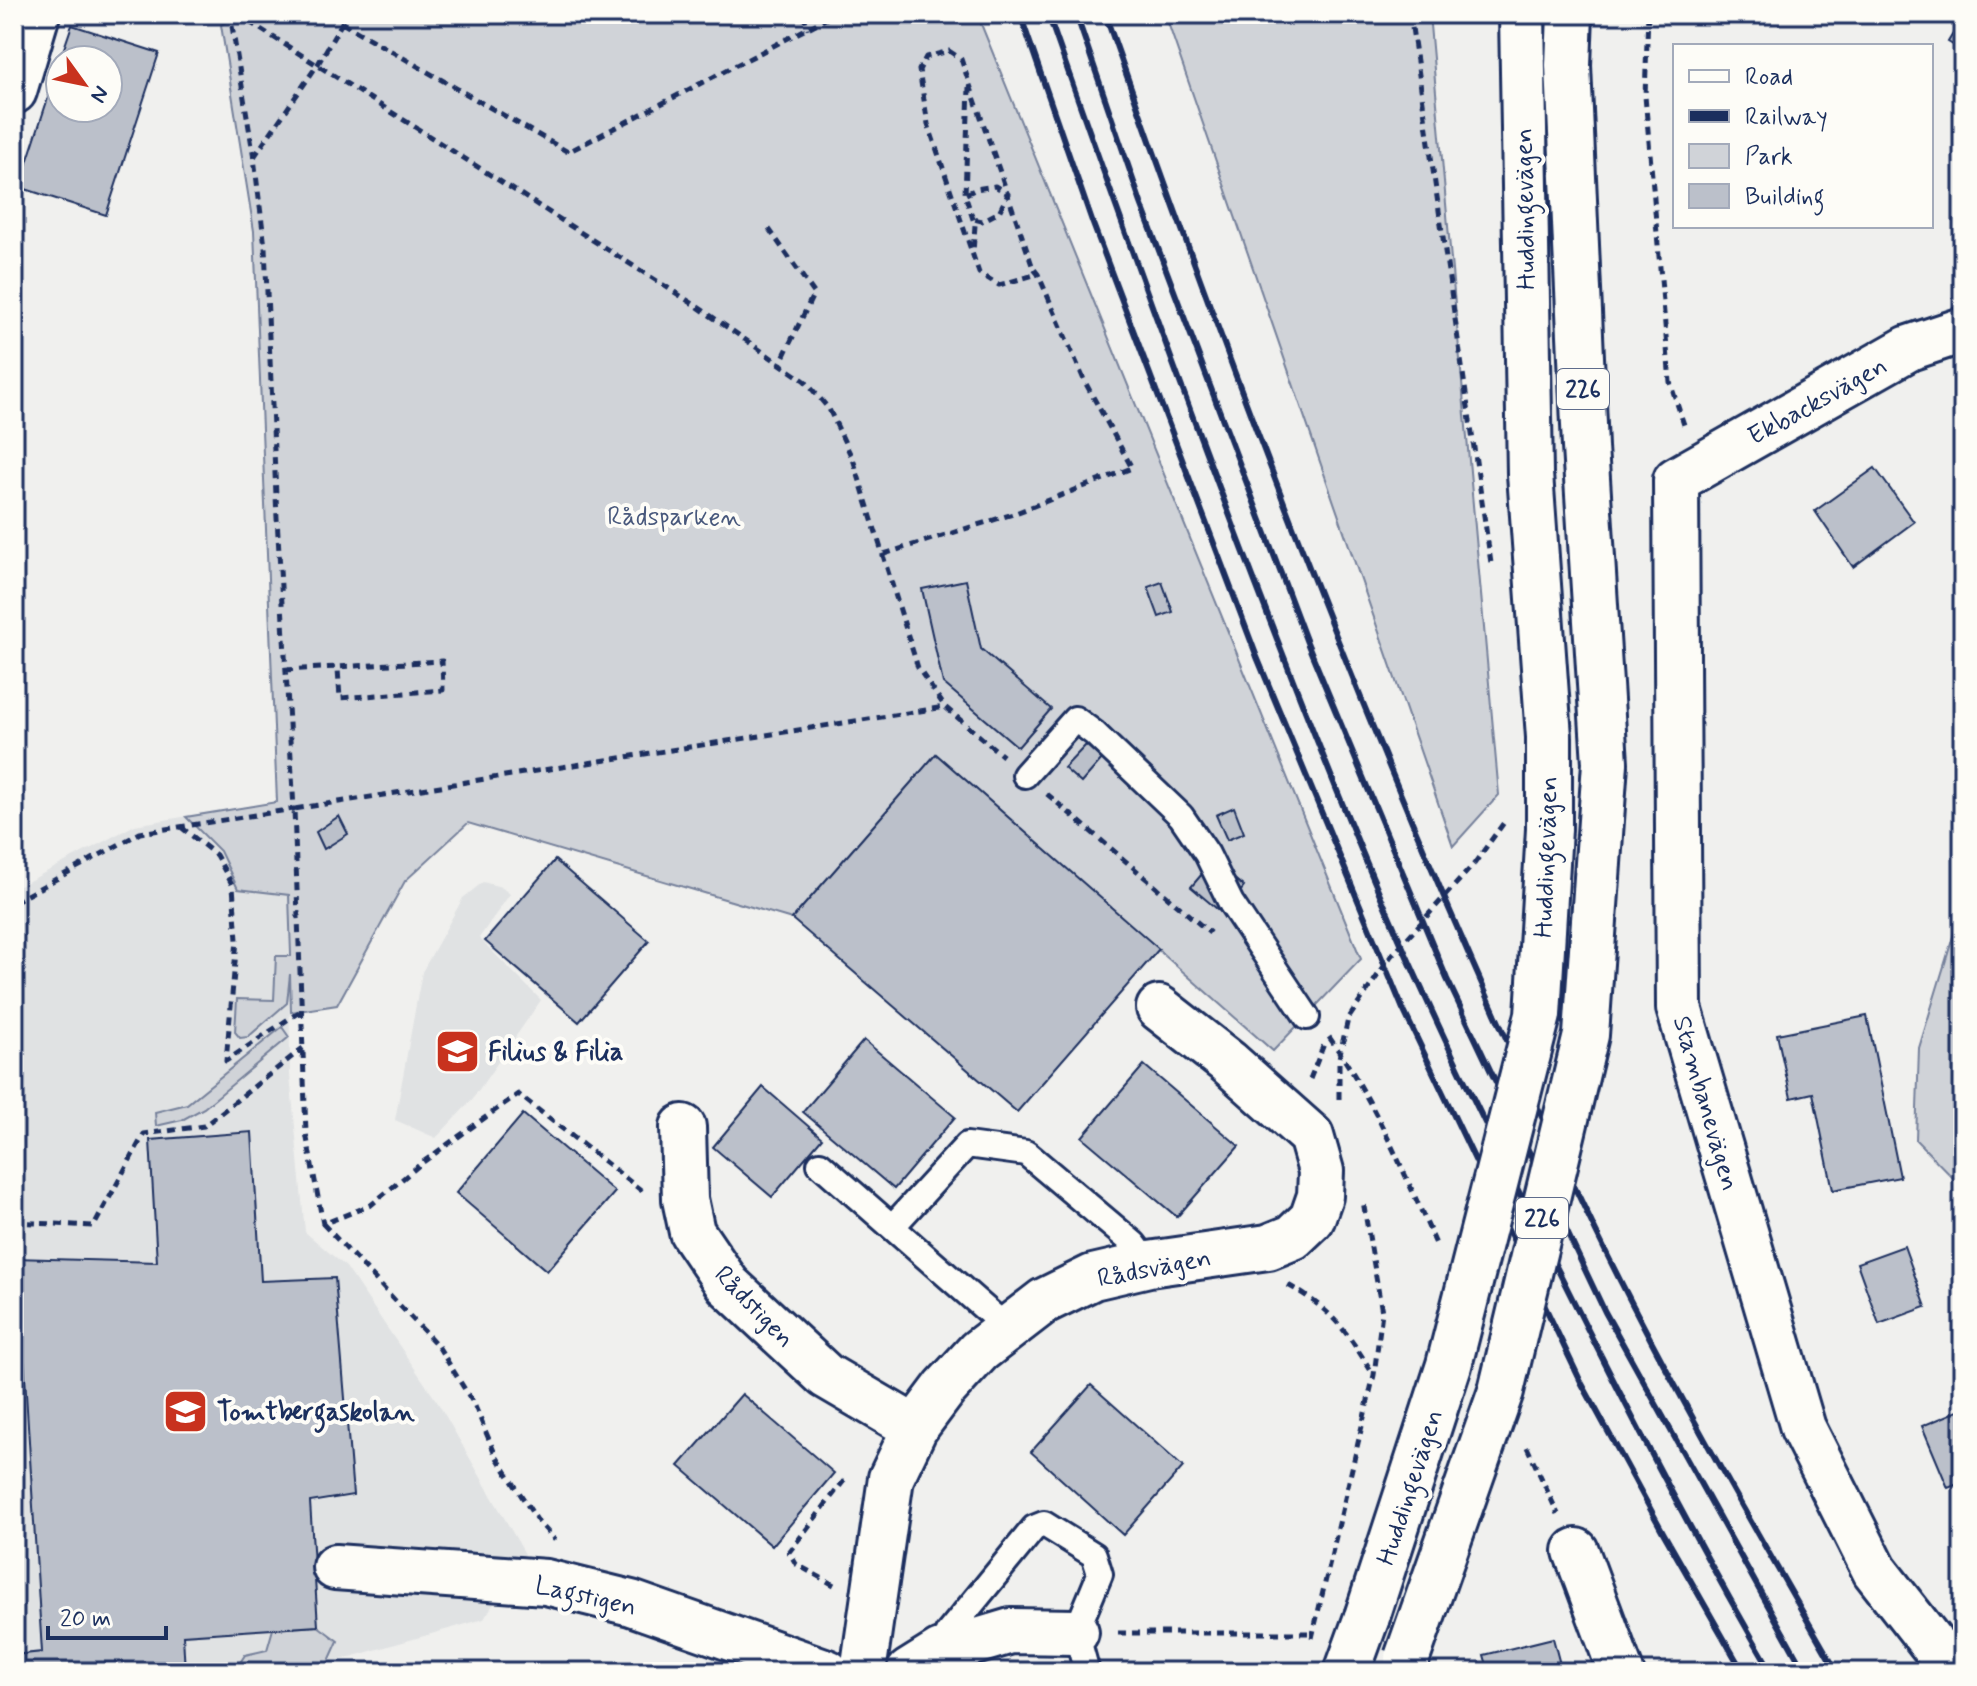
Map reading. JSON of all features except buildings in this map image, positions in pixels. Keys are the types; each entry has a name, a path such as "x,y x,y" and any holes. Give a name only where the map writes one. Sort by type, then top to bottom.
{"street":[{"path":"14,91 37,14"},
{"name":"Huddingevägen","path":"1347,1672 1449,1365 1538,1015 1549,829 1549,737 1530,474 1522,14"},
{"name":"Huddingevägen","path":"1404,1665 1501,1391 1586,1035 1605,763 1582,383 1568,65 1570,14"},
{"name":"Ekbacksvägen","path":"1676,480 1909,348 1963,330"},
{"name":"Stambanevägen","path":"1676,480 1679,1008 1803,1428 1875,1571 1954,1672"},
{"name":"Rådsvägen","path":"863,1672 891,1478 915,1428 979,1351 1007,1328 1067,1288 1093,1277 1149,1264 1268,1247 1293,1237 1312,1219 1320,1196 1321,1171 1311,1136 1228,1062 1159,1008"},
{"name":"Rådstigen","path":"683,1127 685,1199 692,1232 728,1285 826,1376 915,1428"},
{"path":"1576,1551 1621,1672"},
{"name":"Lagstigen","path":"335,1567 546,1582 631,1603 827,1672"},
{"path":"925,1662 1011,1631 1081,1652"}],"lane":[{"path":"1025,775 1075,719 1094,733 1181,816 1207,854 1231,903 1307,1017"},
{"path":"892,1227 967,1145 1026,1153 1134,1244 1149,1264"},
{"path":"820,1164 1007,1328"},
{"path":"925,1662 1034,1528 1044,1524 1094,1555 1100,1574 1081,1652"}],"path":[{"path":"230,14 265,247 294,809 306,1133 323,1224 438,1346 474,1404 496,1456 537,1520 564,1547"},
{"path":"237,14 698,307 805,381 829,409 854,462 918,668 945,707 1213,936"},
{"path":"254,158 318,64 347,14"},
{"path":"804,14 807,29"},
{"path":"342,23 568,152 835,14"},
{"path":"1410,14 1491,565"},
{"path":"1648,14 1645,96 1670,382 1691,447 1676,480"},
{"path":"884,554 1013,514 1132,468 1085,382 1038,274 1033,268 961,59 949,51 926,57 919,70 928,124 979,273 999,285 1038,274"},
{"path":"969,82 965,195 975,225 973,253"},
{"path":"965,195 976,189 995,186 1008,194"},
{"path":"973,219 982,221 999,212 1008,194"},
{"path":"769,229 814,293 780,364"},
{"path":"285,670 442,661 443,690 340,698 338,669"},
{"path":"14,902 140,833 945,707"},
{"path":"1342,1114 1339,1058 1348,1019 1391,956 1474,864 1510,814"},
{"path":"180,827 216,855 233,886 237,940 226,1061 303,1010"},
{"path":"1307,1017 1327,1036 1351,1069 1388,1135 1438,1250"},
{"path":"14,1222 94,1226 144,1134 204,1126 304,1047"},
{"path":"323,1224 371,1205 423,1162 518,1094 647,1195"},
{"path":"1311,1648 1374,1375 1382,1312 1363,1200"},
{"path":"1279,1282 1331,1313 1374,1375"},
{"path":"1521,1436 1576,1551"},
{"path":"837,1587 796,1564 789,1552 846,1478 857,1482"},
{"path":"1081,1652 1313,1633"}],"shaded area":[{"path":"277,801 289,894 290,1075 305,1232 346,1267 438,1403 525,1554 484,1619 297,1672 14,1672 14,889 135,825"},
{"name":"Filius & Filia","path":"483,882 501,887 510,894 479,938 541,1000 471,1101 436,1138 395,1120 422,972 463,898"}],"green space":[{"name":"Rådsparken","path":"240,14 977,14 1361,959 1273,1051 936,754 792,919 468,823 405,881 337,1005 291,1012 290,974 287,1003 248,1037 240,1038 235,1032 237,999 274,1000 276,956 291,956 289,895 238,889 220,851 186,817 277,802 254,231 221,25"},
{"path":"1165,14 1429,14 1499,795 1453,846"},
{"path":"1963,609 1963,1188 1916,1140 1919,1048 1959,917 1956,640"},
{"path":"282,1027 289,1037 204,1108 182,1120 156,1126 155,1112 187,1104"},
{"path":"318,1626 338,1641 324,1672 234,1672 245,1655 267,1650 273,1629"}],"railway":[{"path":"1020,14 1093,224 1257,657 1403,1009 1581,1382 1743,1672"},
{"path":"1048,14 1232,523 1397,934 1471,1095 1603,1360 1685,1517 1772,1672"},
{"path":"1076,14 1141,203 1306,640 1447,979 1605,1312 1805,1672"},
{"path":"1105,14 1216,323 1334,630 1395,782 1526,1083 1653,1344 1837,1672"}],"place":[{"name":"Filius & Filia","path":"457,1051"},
{"name":"Tomtbergaskolan","path":"186,1411"}]}
